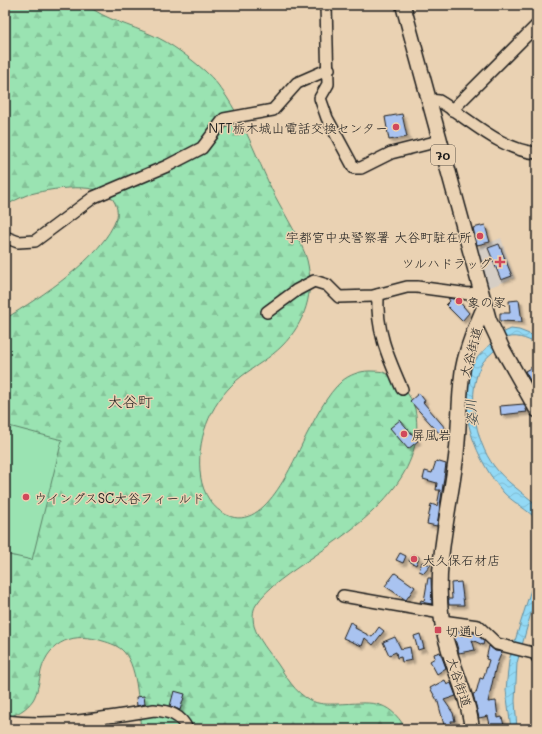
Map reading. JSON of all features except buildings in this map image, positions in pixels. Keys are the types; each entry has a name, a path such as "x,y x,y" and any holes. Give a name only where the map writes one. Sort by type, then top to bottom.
{"main road":[{"name":"70","path":"403,5 485,306 495,335 535,403"},
{"name":"大谷街道","path":"472,729 468,708 441,617 442,542 457,452 463,369 474,332 485,306"}],"street":[{"path":"326,5 329,69 328,84 320,98 327,118 354,168 361,168 391,153 439,141"},
{"path":"452,110 537,25"},
{"path":"5,237 18,242 35,242 94,197 166,166 202,148 224,119 273,110 297,83 329,69"},
{"path":"429,100 439,101 509,145 528,152 537,153"},
{"path":"267,312 297,290 314,281 327,285 339,296 378,296 407,287 468,294 481,292"},
{"path":"378,296 377,315 381,332 402,389"},
{"path":"343,596 478,626 497,644 537,654 537,657"},
{"path":"5,721 35,724 70,722 154,710 164,710 178,716 187,729"}],"shaded area":[{"path":"501,238 514,278 485,289 474,249"}],"green space":[{"path":"5,5 87,5 102,15 159,38 180,51 199,66 216,83 227,97 245,130 275,196 305,253 309,272 309,295 297,327 282,346 242,376 223,395 215,406 204,431 201,444 200,471 206,495 213,505 223,513 238,518 251,515 264,506 275,493 285,477 314,420 331,392 348,377 366,371 383,372 398,382 411,398 415,409 417,434 411,457 401,478 386,498 368,515 349,531 281,580 267,592 256,605 253,616 254,626 261,641 291,684 305,697 313,702 324,704 377,704 392,711 406,729 141,729 135,678 129,659 120,648 93,638 73,638 64,641 50,652 41,671 33,700 20,712 5,718 5,319 52,288 84,262 109,232 117,217 117,208 109,196 100,191 88,188 48,190 24,196 5,206"},
{"name":"ウイングスSC大谷フィールド","path":"5,425 62,440 32,560 5,554"}],"water":[{"path":"511,329 519,330 537,337 537,344 520,337 503,339 500,334"},
{"name":"姿川","path":"492,342 496,349 483,362 474,386 477,430 487,456 498,471 537,505 537,520 504,493 494,480 477,451 471,434 467,417 467,384 473,364"},
{"path":"537,570 537,592 517,663 515,701 517,729 511,729 506,690 509,660"}],"place":[{"name":"NTT栃木城山電話交換センター","path":"396,127"},
{"name":"宇都宮中央警察署 大谷町駐在所","path":"480,236"},
{"name":"ツルハドラッグ","path":"500,262"},
{"name":"象の家","path":"459,301"},
{"name":"屏風岩","path":"404,434"},
{"name":"ウイングスSC大谷フィールド","path":"26,497"},
{"name":"大久保石材店","path":"414,559"},
{"name":"切通し","path":"438,630"}],"district":[{"name":"大谷町","path":"130,401"}]}
